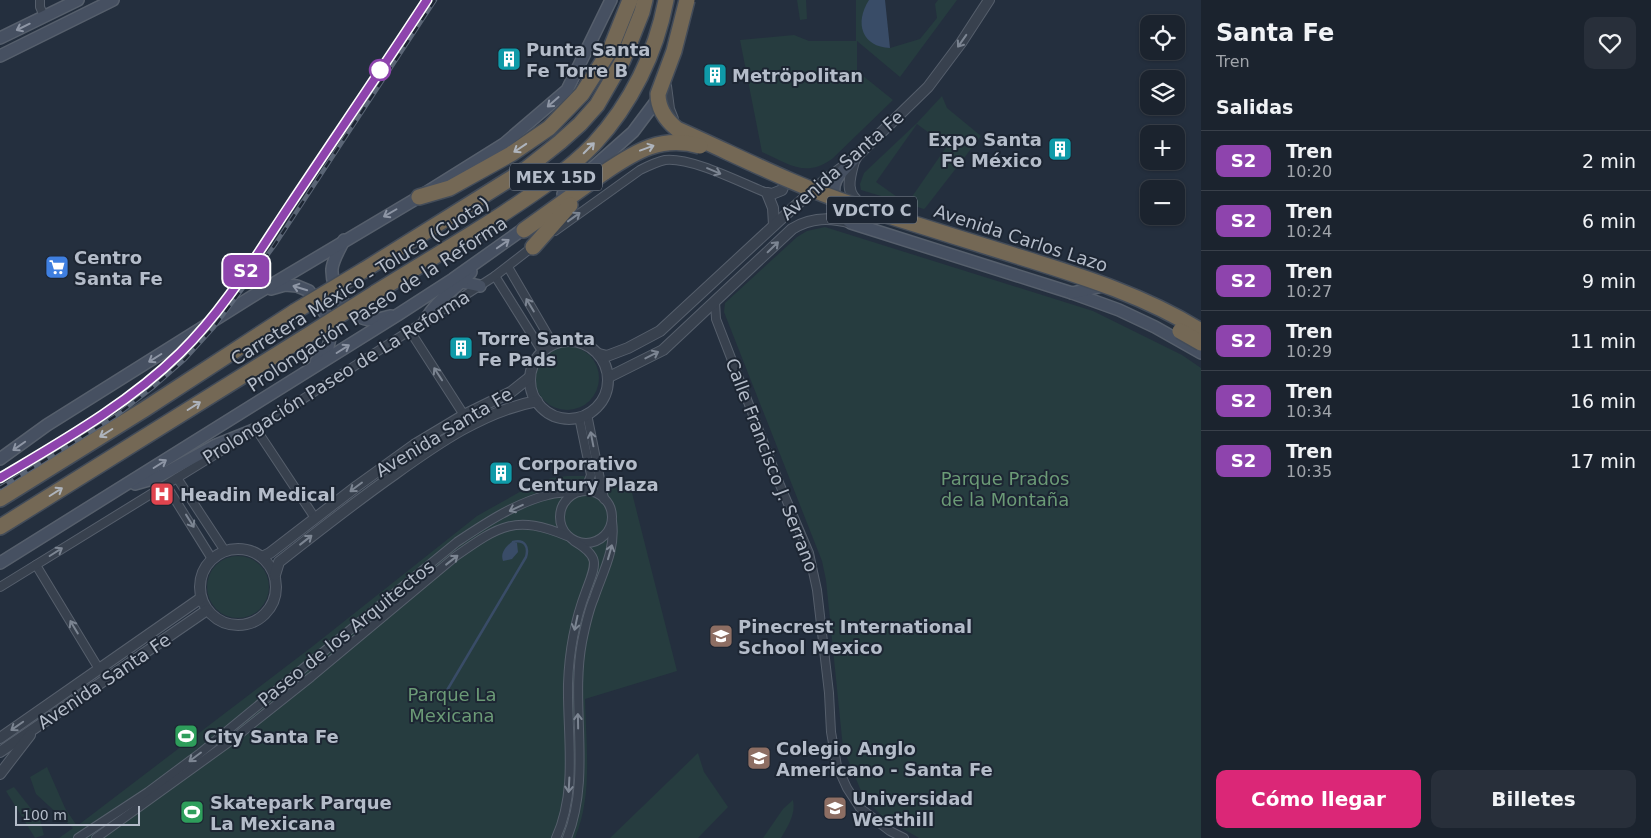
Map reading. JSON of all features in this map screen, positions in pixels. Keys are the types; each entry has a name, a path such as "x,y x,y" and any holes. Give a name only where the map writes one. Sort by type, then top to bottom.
{"highway":[{"path":"419,197 450,188 511,154 549,128 582,94 610,50 630,0"},
{"name":"Carretera México - Toluca (Cuota)","path":"0,499 145,409 294,312 526,170 580,124 597,105 623,60 645,0"},
{"name":"Carretera México - Toluca (Cuota)","path":"0,527 522,201 564,171 594,144 620,110 637,82 651,53 666,0"},
{"name":"Avenida Carlos Lazo","path":"687,0 674,51 658,94 664,116 678,129 796,183 852,204 1047,265 1112,288 1165,311 1201,331"},
{"name":"Avenida Carlos Lazo","path":"588,185 626,157 654,145 669,142 685,142 716,152 793,190 849,213 1106,296 1161,320 1201,343"},
{"path":"524,230 588,185"},
{"path":"533,247 588,185"}],"main road":[{"path":"0,38 78,0"},
{"path":"0,56 114,0"},
{"path":"0,459 48,426 256,294 504,144 567,90 611,0"},
{"name":"Prolongación Paseo de la Reforma","path":"0,564 398,314 458,281 483,258 524,230 633,132 666,86 686,32 694,0"},
{"path":"852,223 843,217 834,195 834,188 836,180 855,158"},
{"name":"Avenida Carlos Lazo","path":"852,223 1072,293 1119,310 1155,327 1201,353"},
{"path":"344,240 332,269 334,282 343,301 357,316 371,320 398,314"},
{"path":"425,321 431,309 458,281 480,286"},
{"path":"1072,293 1114,284"},
{"path":"256,294 285,285 297,286 309,290 328,316 331,334 328,347 310,370"},
{"path":"119,489 156,478 216,445 256,429"}],"street":[{"path":"40,0 40,7 44,16"},
{"name":"Avenida Santa Fe","path":"599,354 606,356 628,348 660,332 774,225 825,180 855,158 928,88 989,0"},
{"path":"666,86 669,108 675,122 682,128 791,178 814,182 825,180"},
{"name":"Avenida Carlos Lazo","path":"855,158 849,177 849,188 854,199 862,203 1114,284 1201,326"},
{"name":"Prolongación Paseo de La Reforma","path":"0,587 256,429 480,286 640,170 666,160 681,161 701,166 767,194"},
{"path":"774,225 773,208 767,194 778,192 784,187 783,178 779,173"},
{"name":"Avenida Santa Fe","path":"609,377 662,350 792,229 814,219 837,219"},
{"name":"Avenida Carlos Lazo","path":"837,219 852,223"},
{"path":"508,267 553,344"},
{"path":"495,276 542,351"},
{"path":"699,295 709,296 715,302"},
{"name":"Calle Francisco J. Serrano","path":"715,302 716,319 780,485 809,553 818,590 829,693 831,732 838,766 847,788 860,808 890,831 904,838"},
{"path":"410,331 464,415"},
{"path":"562,341 577,341 590,346 599,354 607,367 609,377 607,390 598,406 583,416 572,419 559,418 546,412 536,402 530,378 536,359 542,351 553,344 562,341"},
{"name":"Avenida Santa Fe","path":"262,556 270,553 357,486 414,446 464,415 511,392 530,378"},
{"name":"Avenida Santa Fe","path":"275,575 278,562 364,496 423,454 465,428 515,405 536,402"},
{"path":"556,838 564,818 569,787 568,679 570,657 578,616 594,565 593,556 590,552 570,538 560,522 562,505 567,499 582,491 591,475 583,416"},
{"path":"567,838 576,811 579,782 578,680 582,644 589,611 613,546 612,513 604,499 583,416"},
{"path":"256,429 316,518"},
{"path":"177,478 225,551"},
{"path":"166,485 212,559"},
{"path":"582,491 592,492 604,499"},
{"name":"Paseo de los Arquitectos","path":"78,838 148,792 199,754 457,542 491,520 542,496 582,491"},
{"path":"570,538 582,543 598,541 609,529 612,521"},
{"name":"Paseo de los Arquitectos","path":"96,838 232,740 456,556 500,528 528,524 545,528 570,538"},
{"path":"238,549 251,551 262,556 270,565 275,575 277,587 272,604 261,618 250,624 239,626 227,624 207,610 201,598 201,577 205,568 212,559 225,551 238,549"},
{"path":"36,565 99,669"},
{"name":"Avenida Santa Fe","path":"0,738 201,598"},
{"name":"Avenida Santa Fe","path":"0,752 207,610"},
{"path":"353,626 360,635"},
{"path":"568,679 578,680"},
{"path":"0,774 35,728"}],"green space":[{"path":"797,0 806,0 807,19 800,20"},
{"path":"856,0 869,0 862,18 890,48 920,39 937,18 935,4 938,0 957,0 900,77 857,41 857,71 893,100 832,159 813,168 805,168 797,167 762,152 740,40 794,35 809,41 856,41"},
{"path":"942,96 947,108 981,136 924,209 907,204 861,190 860,184 864,173 917,123","holes":["917,124 947,146 907,204 876,182"]},
{"name":"Parque Prados de la Montaña","path":"825,227 1093,311 1182,355 1201,368 1201,838 919,838 884,818 864,798 843,748 826,580 822,561 724,312 725,303 797,237 807,231"},
{"path":"567,346 585,352 593,360 599,378 593,396 585,404 567,410 549,404 541,396 535,378 541,360 549,352"},
{"name":"Parque La Mexicana","path":"583,476 630,485 677,671 585,699 586,787 581,822 575,838 59,838 73,828 36,794 30,777 47,767 65,808 77,826 313,646 477,516 532,485 551,478"},
{"path":"232,556 244,556 260,565 267,575 269,587 267,599 260,609 244,618 232,618 221,613 212,604 207,593 207,581 212,570 221,561"},
{"path":"698,753 704,772 728,807 698,838 610,838"},
{"path":"14,787 40,820 44,835 35,838 6,791"},
{"path":"793,800 792,815 781,838 763,838 783,809"}],"water":[{"path":"869,0 885,0 890,48 880,47 873,43 863,32 862,17"},
{"path":"513,541 517,543 518,552 512,559 503,561 502,555 504,550"}],"waterway":[{"path":"446,692 526,557 527,550 525,545 521,542 513,542"}],"railway":[{"path":"0,488 117,415 185,359 214,327 274,246 435,0"},
{"path":"0,478 94,421 139,389 180,353 216,312 321,161"}],"train":[{"name":"S2","path":"0,478 111,408 180,354 208,322 265,244 427,0"}],"place":[{"name":"Punta Santa Fe Torre B","path":"509,59"},
{"name":"Metröpolitan","path":"715,75"},
{"name":"Expo Santa Fe México","path":"1060,149"},
{"name":"Centro Santa Fe","path":"57,267"},
{"name":"Torre Santa Fe Pads","path":"461,348"},
{"name":"Corporativo Century Plaza","path":"501,473"},
{"name":"Headin Medical","path":"162,494"},
{"name":"Pinecrest International School Mexico","path":"721,636"},
{"name":"City Santa Fe","path":"186,736"},
{"name":"Colegio Anglo Americano - Santa Fe","path":"759,758"},
{"name":"Universidad Westhill","path":"835,808"},
{"name":"Skatepark Parque La Mexicana","path":"192,812"}]}
